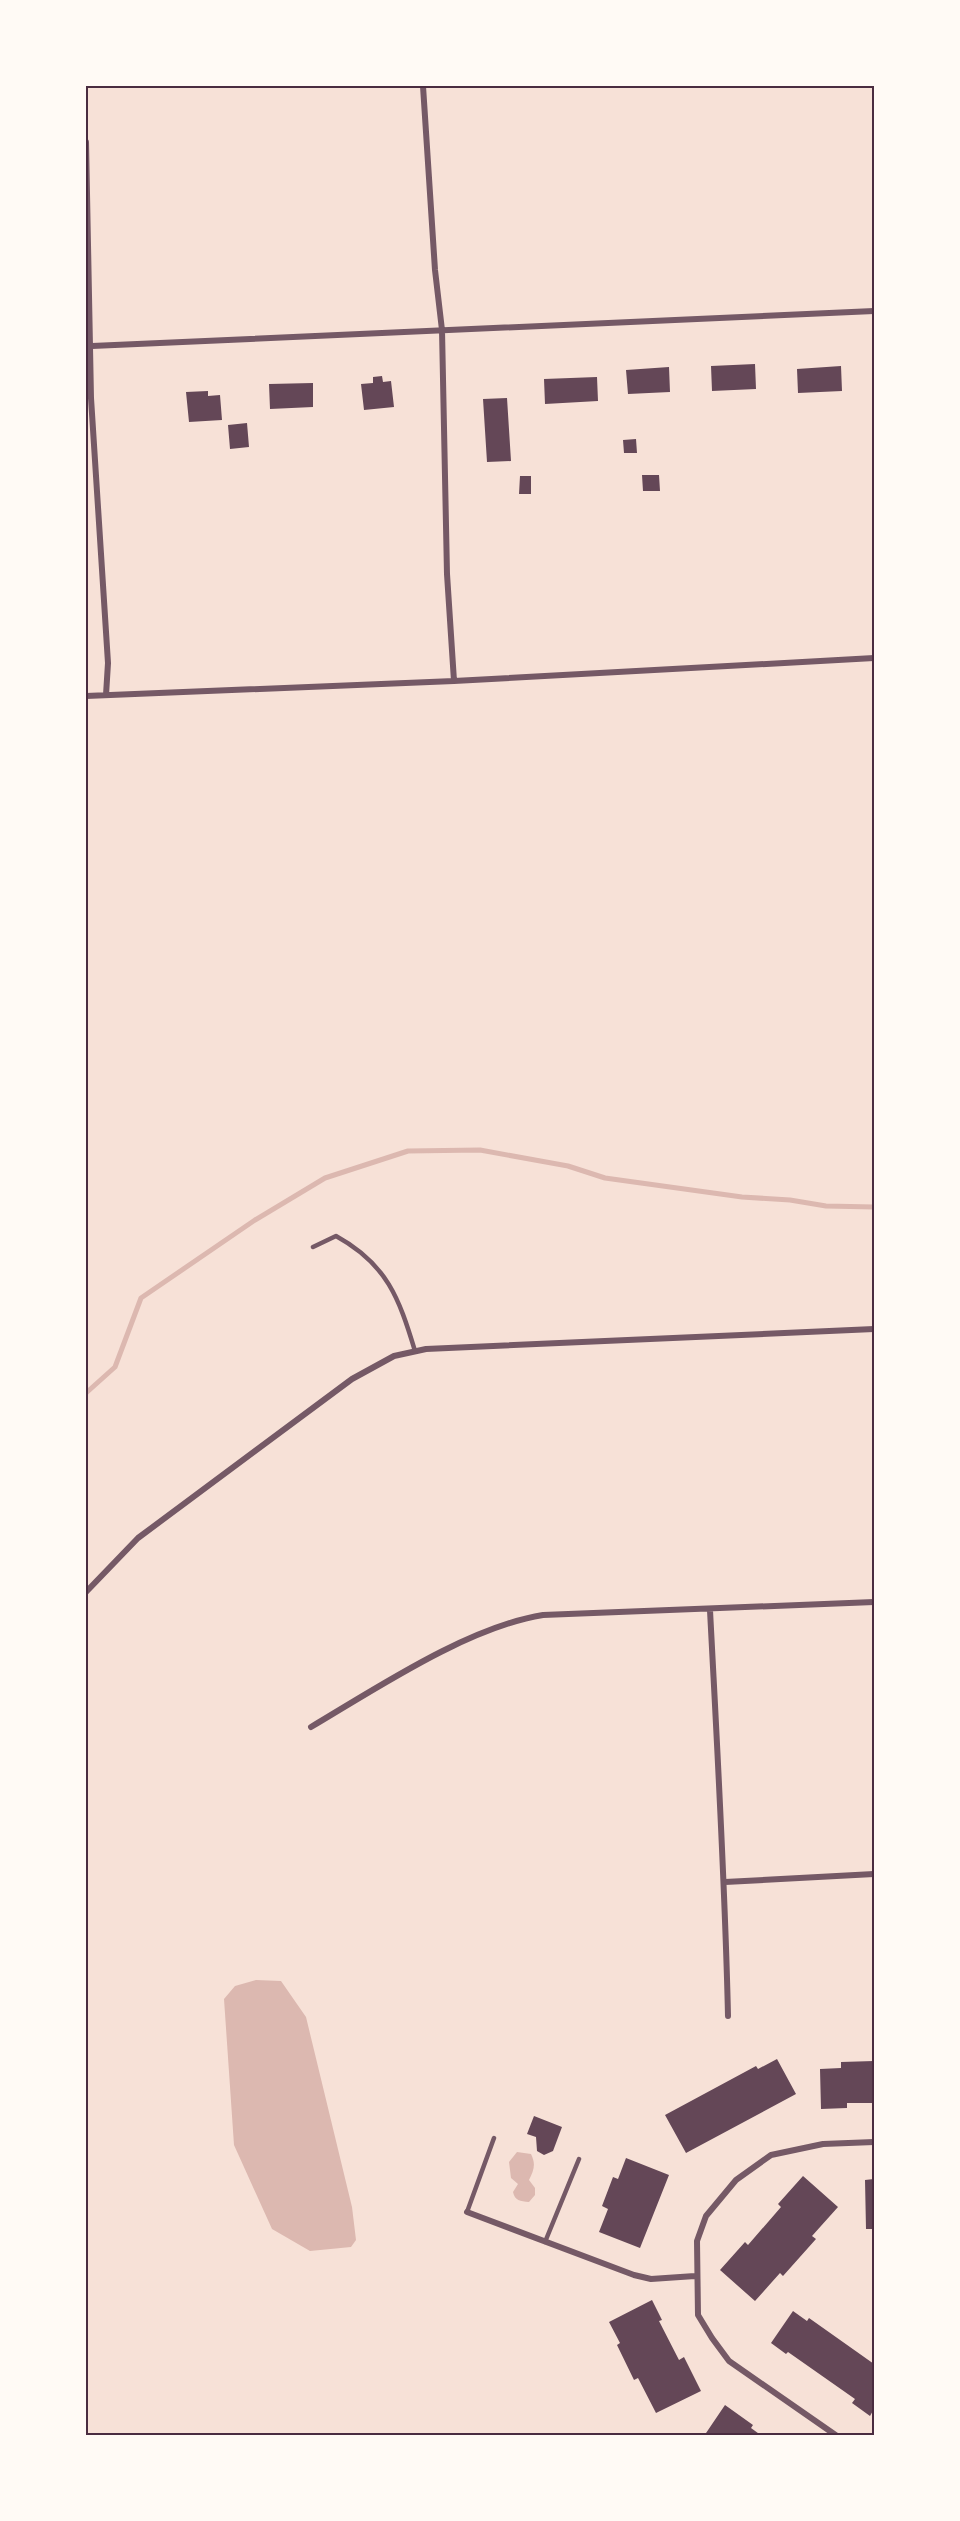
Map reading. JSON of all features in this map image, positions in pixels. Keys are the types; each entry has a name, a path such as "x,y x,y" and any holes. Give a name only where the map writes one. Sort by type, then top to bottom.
{"street":[{"path":"423,86 435,270 442,330 447,574 454,681"},
{"path":"86,142 92,346 91,398 108,663 106,695"},
{"path":"92,346 874,311"},
{"path":"86,696 454,681 874,657"},
{"path":"86,1592 119,1555 144,1533 352,1379 374,1365 415,1351 874,1329"},
{"path":"311,1727 406,1671 500,1626 522,1619 543,1615 874,1602"},
{"path":"710,1610 725,1882 728,2016"},
{"path":"725,1882 874,1874"},
{"path":"837,2436 729,2361 698,2315 695,2276 697,2241 705,2217 736,2180 771,2155 823,2144 874,2142"},
{"path":"466,2212 651,2279 695,2276"}],"lane":[{"path":"313,1247 336,1236 357,1248 374,1263 392,1287 399,1302 415,1351"},
{"path":"466,2212 495,2138"},
{"path":"545,2242 579,2159"}],"shaded area":[{"path":"256,1980 281,1981 306,2017 352,2207 356,2240 351,2247 310,2251 272,2229 234,2145 224,1999 235,1986"},
{"path":"517,2152 531,2154 534,2161 529,2180 535,2188 535,2195 529,2202 518,2200 513,2192 518,2184 511,2178 509,2162"}],"building":[{"path":"755,364 756,389 712,391 711,366"},
{"path":"841,366 842,391 798,393 797,369"},
{"path":"669,367 670,392 628,394 626,370"},
{"path":"382,376 383,382 391,381 394,407 364,410 361,384 373,383 373,377"},
{"path":"597,377 598,401 545,404 544,379"},
{"path":"313,383 313,407 270,409 269,384"},
{"path":"208,391 208,396 220,395 222,420 189,422 186,392"},
{"path":"507,398 511,461 487,462 483,399"},
{"path":"247,423 249,447 230,449 228,425"},
{"path":"636,439 637,453 624,453 623,440"},
{"path":"642,475 659,475 660,491 643,491"},
{"path":"520,476 531,476 531,494 519,494"},
{"path":"777,2059 796,2094 686,2153 665,2115 756,2066 758,2069"},
{"path":"874,2061 874,2103 847,2103 847,2108 821,2109 820,2069 841,2068 841,2062"},
{"path":"534,2116 562,2127 553,2151 544,2155 537,2151 536,2137 527,2134"},
{"path":"626,2158 669,2175 640,2248 599,2232 608,2209 602,2206 613,2177 618,2179"},
{"path":"803,2176 838,2207 812,2236 816,2239 783,2276 780,2273 755,2301 720,2270 745,2242 748,2245 781,2207 778,2204"},
{"path":"874,2179 874,2229 866,2229 865,2180"},
{"path":"652,2300 662,2320 659,2321 679,2360 684,2357 701,2391 656,2413 638,2378 634,2380 609,2322"},
{"path":"793,2311 807,2321 809,2318 874,2364 874,2409 870,2416 852,2403 855,2399 788,2352 786,2354 771,2343"},
{"path":"725,2405 753,2425 751,2428 762,2436 704,2436"}],"waterway":[{"path":"86,1393 115,1367 141,1298 255,1220 325,1178 408,1151 480,1150 568,1166 605,1178 742,1197 790,1200 826,1206 874,1207"}]}
